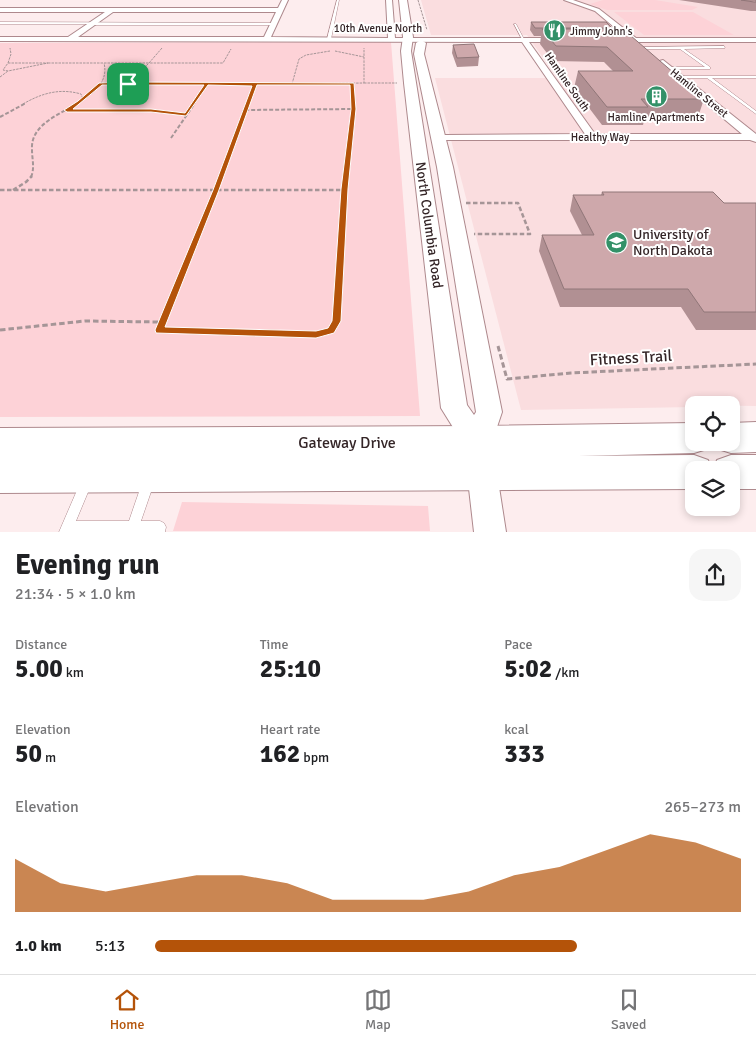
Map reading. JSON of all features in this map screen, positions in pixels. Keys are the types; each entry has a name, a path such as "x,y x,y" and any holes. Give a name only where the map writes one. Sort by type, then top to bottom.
{"highway":[{"path":"740,438 756,437"},
{"name":"Gateway Drive","path":"0,476 150,475 480,458 685,439"},
{"name":"Gateway Drive","path":"0,444 480,458 685,471"},
{"path":"740,472 756,472"}],"main road":[{"name":"North Columbia Road","path":"403,0 407,39 419,54 444,167 488,412 480,458 490,532"},
{"name":"North Columbia Road","path":"414,0 406,51 454,408 480,458"}],"street":[{"path":"70,39 127,0"},
{"path":"267,39 286,0"},
{"path":"389,0 407,39"},
{"name":"Hamline Street","path":"566,0 597,10 755,138"},
{"path":"11,10 23,4"},
{"path":"1,11 280,10"},
{"name":"10th Avenue North","path":"1,43 70,39 573,40"},
{"name":"Hamline South","path":"524,40 592,138"},
{"path":"603,40 756,40"},
{"name":"Healthy Way","path":"445,138 755,138"}],"lane":[{"path":"329,39 338,0"},
{"path":"0,23 274,24"},
{"path":"514,26 524,40"},
{"path":"643,48 724,47"},
{"path":"667,68 709,68 681,48"},
{"path":"678,76 756,76"},
{"path":"708,76 756,113"},
{"path":"133,526 150,475"},
{"path":"88,476 66,529 133,526 160,527 159,532"}],"path":[{"path":"364,83 365,39"},
{"path":"1,43 10,49 8,63 1,70 8,72"},
{"path":"128,84 165,45"},
{"path":"8,63 223,63 233,46"},
{"path":"292,84 299,59 306,55 332,50 364,57"},
{"path":"0,77 8,72 48,63"},
{"path":"12,190 29,181 33,174 31,144 36,130 83,99 101,84 105,76 104,63"},
{"path":"101,84 410,83"},
{"path":"171,138 207,84"},
{"path":"255,84 216,190 159,330 316,334 331,331 336,321 345,190 354,109 353,84"},
{"path":"0,117 38,96 53,92 75,91 81,94 83,99"},
{"path":"244,110 354,109"},
{"path":"67,110 151,110 186,115"},
{"path":"0,190 345,190"},
{"path":"462,203 518,203 530,234 470,234"},
{"path":"0,330 85,321 161,322"},
{"name":"Fitness Trail","path":"507,379 572,373 756,364"}],"shaded area":[{"name":"University of North Dakota","path":"421,0 756,0 756,406 740,406 740,396 685,396 685,407 521,410 435,78 557,78 527,35 431,35"},
{"path":"603,0 655,0 698,7 692,10 607,10 590,4"},
{"path":"614,12 693,12 734,35 644,35"},
{"path":"391,42 420,416 0,417 0,43"},
{"path":"182,502 428,506 430,531 173,531"}],"building":[{"path":"741,0 756,0 756,2 754,2"},
{"path":"531,22 606,22 612,28 535,28"},
{"path":"542,29 623,29 704,99 641,99 648,107 607,107 578,71 633,71 607,47 556,46"},
{"path":"474,44 479,57 457,58 453,45"},
{"path":"602,192 713,192 724,203 756,203 756,312 704,312 688,289 564,289 542,235 594,235 573,195 604,195"}],"place":[{"name":"Jimmy John's","path":"554,31"},
{"name":"Hamline Apartments","path":"656,96"},
{"name":"University of North Dakota","path":"617,242"}],"route":[{"path":"128,84 101,84 80,102 67,110 151,110 186,115 207,84 353,84 354,109 345,189 336,321 331,331 316,334 159,330 216,190 248,100 255,84 207,84 128,84"}]}
